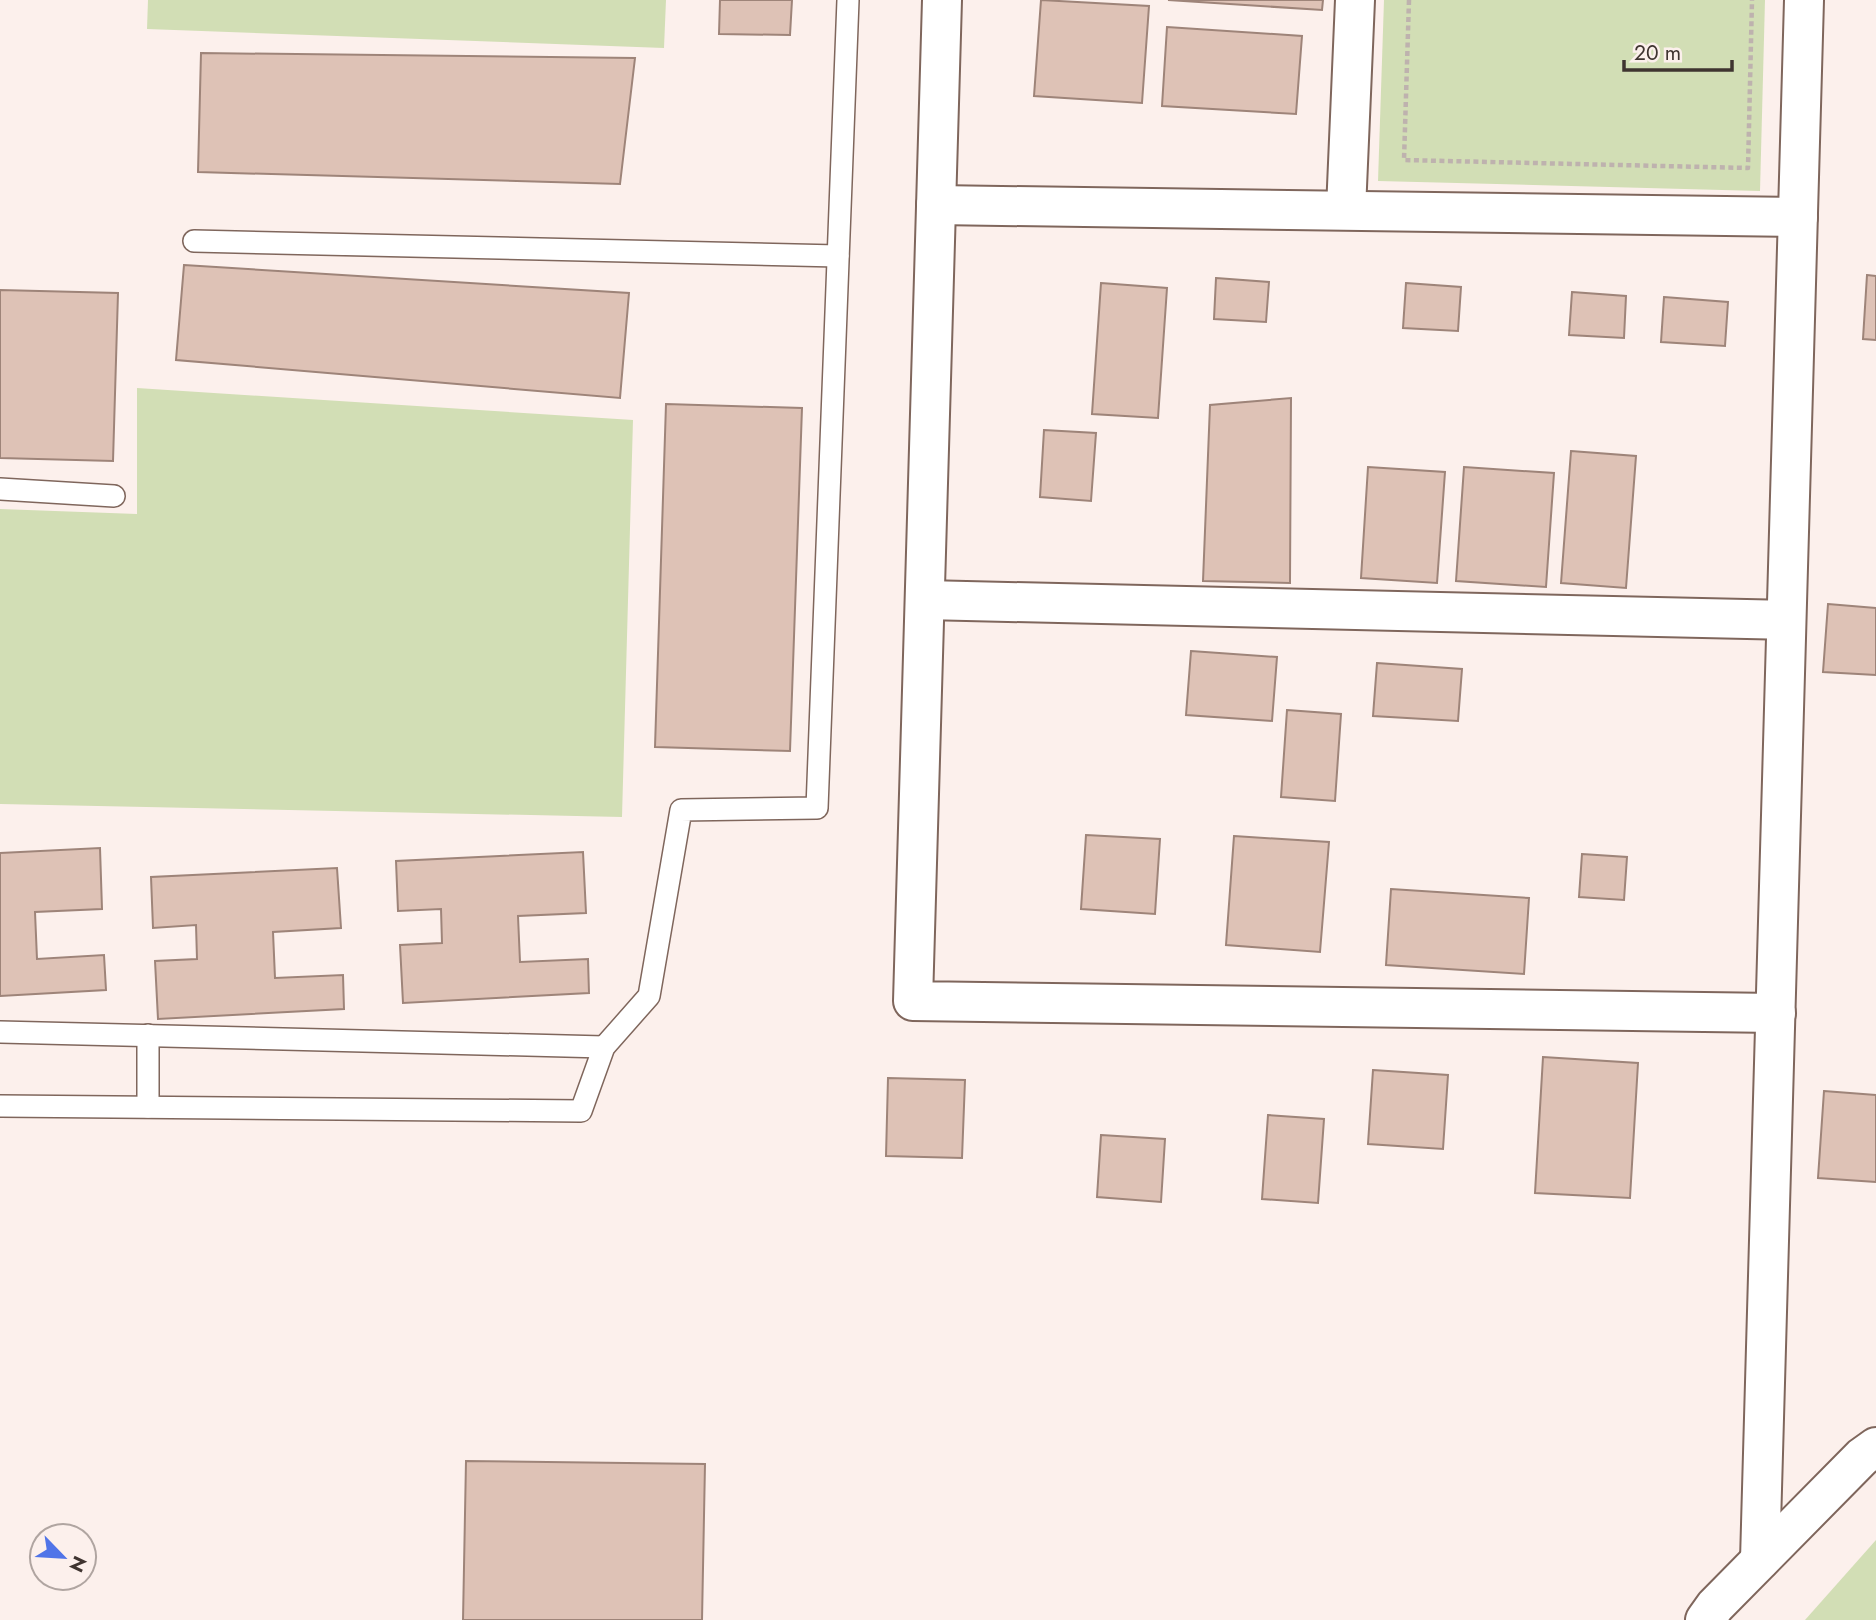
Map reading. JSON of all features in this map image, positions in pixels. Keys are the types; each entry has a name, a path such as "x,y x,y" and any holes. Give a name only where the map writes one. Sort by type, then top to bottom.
{"street":[{"path":"942,0 913,1001 1776,1013"},
{"path":"1346,210 1355,0"},
{"path":"1760,1560 1804,0"},
{"path":"936,205 1798,217"},
{"path":"925,600 1786,620"},
{"path":"1705,1620 1760,1560 1862,1457 1876,1447"}],"lane":[{"path":"0,1106 581,1111 604,1047 649,996 681,810 817,808 848,0"},
{"path":"194,242 838,256"},
{"path":"0,489 114,496"},
{"path":"0,1032 604,1047"},
{"path":"148,1035 148,1107"}],"path":[{"path":"1409,0 1404,160 1748,168 1752,0"}],"green space":[{"path":"148,0 666,0 664,48 147,29"},
{"path":"1384,0 1765,0 1760,191 1378,181"},
{"path":"137,388 633,420 622,817 0,804 0,509 137,514"},
{"path":"1876,1540 1876,1620 1805,1620"}],"building":[{"path":"720,0 792,0 790,35 719,34"},
{"path":"1041,0 1149,6 1142,103 1034,96"},
{"path":"1168,0 1323,0 1322,10"},
{"path":"1167,27 1302,36 1296,114 1162,106"},
{"path":"201,53 635,58 620,184 198,172"},
{"path":"184,265 629,293 620,398 176,360"},
{"path":"1867,275 1876,276 1876,340 1863,339"},
{"path":"1216,278 1269,282 1266,322 1214,319"},
{"path":"1101,283 1167,288 1158,418 1092,414"},
{"path":"1406,283 1461,287 1458,331 1403,328"},
{"path":"0,290 118,293 113,461 0,458"},
{"path":"1572,292 1626,296 1624,338 1569,335"},
{"path":"1664,297 1728,302 1725,346 1661,342"},
{"path":"1291,398 1290,583 1203,581 1210,405"},
{"path":"666,404 802,408 790,751 655,747"},
{"path":"1044,430 1096,433 1091,501 1040,497"},
{"path":"1571,451 1636,456 1626,588 1561,583"},
{"path":"1368,467 1445,472 1437,583 1361,578"},
{"path":"1464,467 1554,473 1546,587 1456,581"},
{"path":"1828,604 1876,608 1876,675 1823,672"},
{"path":"1191,651 1277,657 1272,721 1186,715"},
{"path":"1377,663 1462,669 1458,721 1373,716"},
{"path":"1287,710 1341,714 1335,801 1281,797"},
{"path":"1086,835 1160,839 1155,914 1081,909"},
{"path":"1234,836 1329,842 1320,952 1226,945"},
{"path":"100,848 102,909 35,912 37,959 104,955 106,990 0,996 0,853"},
{"path":"583,852 586,913 518,916 520,962 588,959 589,993 403,1003 400,945 442,943 441,909 398,911 396,861"},
{"path":"1582,854 1627,857 1624,900 1579,897"},
{"path":"337,868 341,928 273,932 275,978 343,975 344,1009 158,1019 155,961 197,959 196,925 153,928 151,877"},
{"path":"1391,889 1529,898 1524,974 1386,965"},
{"path":"1543,1057 1638,1063 1630,1198 1535,1193"},
{"path":"1373,1070 1448,1075 1443,1149 1368,1144"},
{"path":"888,1078 965,1080 962,1158 886,1156"},
{"path":"1824,1091 1876,1095 1876,1182 1818,1178"},
{"path":"1268,1115 1324,1119 1318,1203 1262,1199"},
{"path":"1101,1135 1165,1139 1161,1202 1097,1197"},
{"path":"466,1461 705,1464 702,1620 463,1620"}]}
